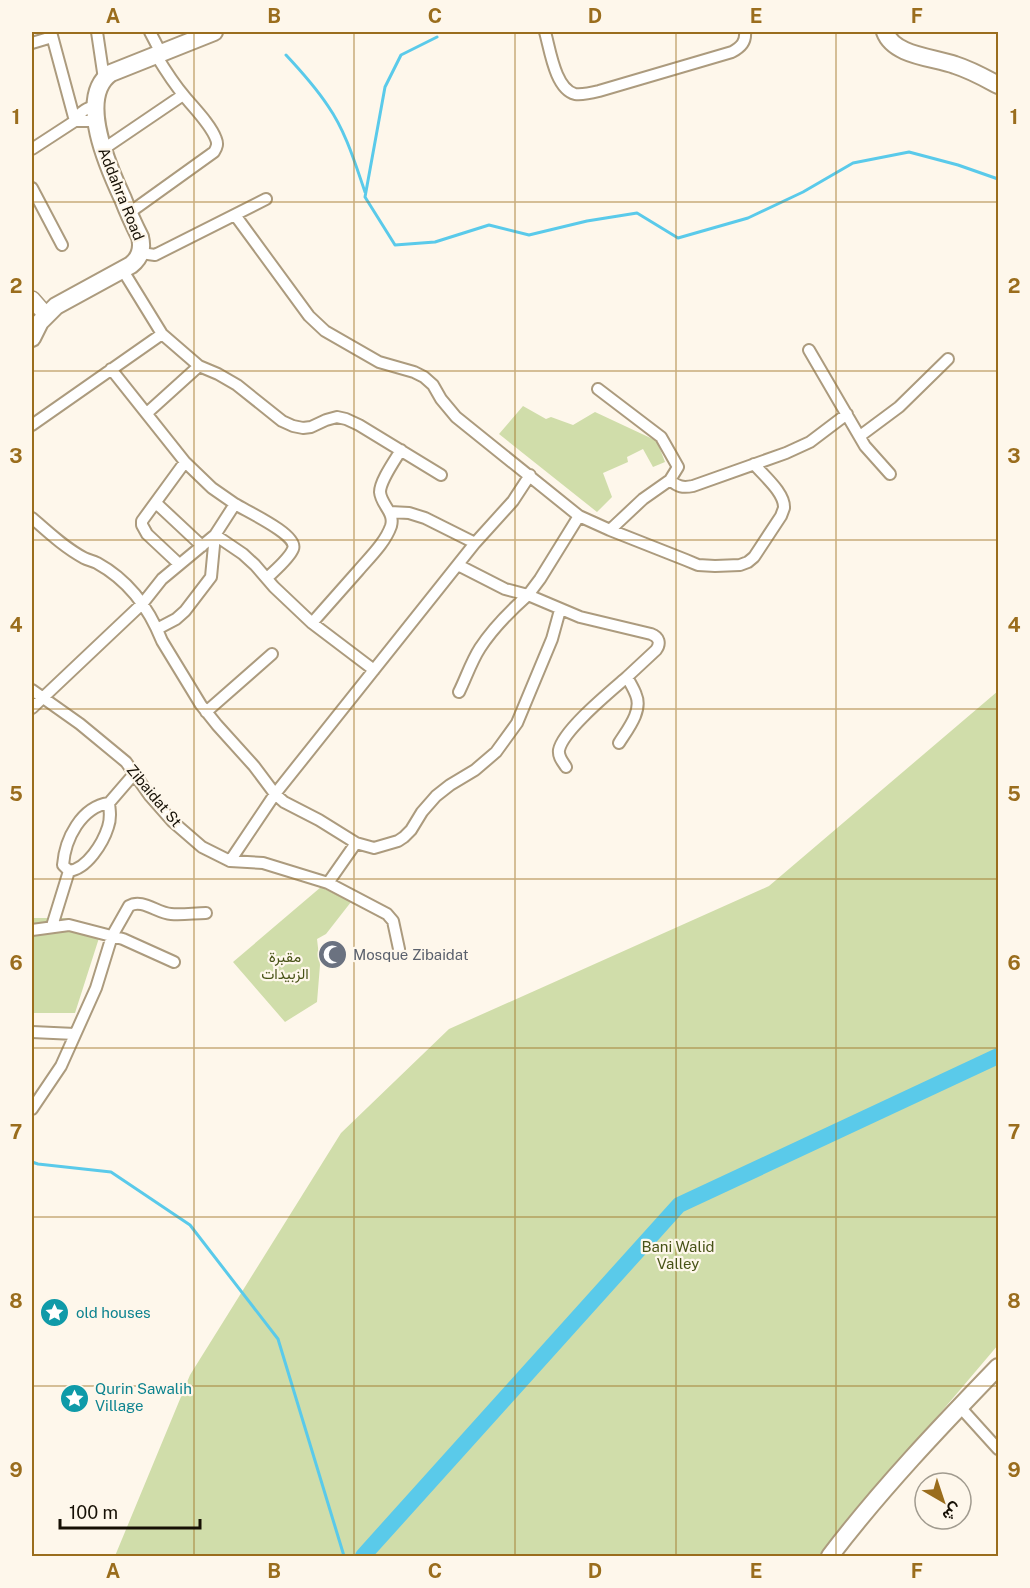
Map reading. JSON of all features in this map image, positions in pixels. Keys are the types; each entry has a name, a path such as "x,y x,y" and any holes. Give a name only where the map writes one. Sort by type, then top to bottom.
{"main road":[{"path":"104,79 116,71 214,32"},
{"path":"885,32 890,42 898,48 956,65 999,85"},
{"name":"Addahra Road","path":"32,338 40,322 56,306 135,261 141,253 140,237 102,150 97,113 98,91 104,79"},
{"path":"32,299 46,315"},
{"path":"830,1557 878,1498 999,1367"}],"street":[{"path":"97,32 104,79"},
{"path":"129,213 214,152 217,147 216,138 210,128 173,82 158,54 150,32"},
{"path":"545,32 558,79 564,88 572,93 582,94 599,92 732,52 740,48 745,41 745,32"},
{"path":"32,43 51,34 75,122"},
{"path":"102,150 183,94"},
{"path":"32,149 75,122 81,112 91,106 97,113"},
{"path":"32,188 62,245"},
{"path":"141,253 155,255 266,199"},
{"path":"235,215 309,316 325,331 379,362 424,377 433,385 456,417 579,516 698,565 740,565 748,562 758,553 784,508 781,495 754,464"},
{"path":"122,269 162,334 199,366 237,385 282,420 293,426 310,427 337,417 346,419 441,475"},
{"path":"32,425 162,334"},
{"path":"810,350 865,446 890,474"},
{"path":"860,436 900,407 948,359"},
{"path":"147,413 199,366"},
{"path":"111,369 185,462 212,488 276,528 294,543 290,554 267,578"},
{"path":"598,389 661,437 678,467 670,480 643,499 610,530"},
{"path":"670,480 684,487 699,484 786,453 810,442 847,414"},
{"path":"312,623 379,546 392,523 390,512 380,491 401,450"},
{"path":"179,564 143,529 142,521 185,462"},
{"path":"230,861 275,794 475,543 513,501 530,475"},
{"path":"156,503 202,546"},
{"path":"32,708 143,603 162,579 216,535 235,504"},
{"path":"390,512 409,513 425,518 475,543"},
{"path":"459,692 479,650 495,627 528,595 540,579 579,516"},
{"path":"32,518 70,549 85,559 97,563 128,585 143,603 162,641 206,712 254,766 275,794 356,843 374,848 398,841 411,830 422,812 436,796 475,770 496,752 518,723 552,639 560,610"},
{"path":"216,535 243,554 312,623 374,670"},
{"path":"158,629 185,611 212,577 216,535"},
{"path":"458,565 505,589 528,595 560,610 656,636 659,641 656,650 590,709 572,729 559,752 566,767"},
{"path":"206,712 272,654"},
{"path":"619,743 633,721 638,702 627,677"},
{"name":"Zibaidat St","path":"32,690 105,743 126,762 172,820 202,847 230,861 263,863 328,883 387,914 393,921 399,949"},
{"path":"69,871 63,865 64,855 77,825 91,808 109,803 134,774"},
{"path":"69,871 83,866 94,854 109,826 109,803"},
{"path":"328,883 356,843"},
{"path":"52,926 69,871"},
{"path":"32,1109 61,1066 96,988 112,936 125,911 133,903 171,914 206,913"},
{"path":"32,930 69,925 123,939 174,962"},
{"path":"32,1032 75,1034"},
{"path":"960,1407 999,1449"}],"green space":[{"path":"523,406 546,419 551,417 573,425 595,412 657,441 665,462 653,467 643,449 627,457 628,462 603,473 612,497 597,512 499,434"},
{"name":"Bani Walid Valley","path":"998,691 998,1345 819,1556 115,1556 190,1375 341,1133 449,1029 769,886"},
{"name":"مقبرة الزبيدات","path":"321,887 351,902 326,934 317,939 320,965 317,1002 285,1022 233,962"},
{"path":"32,918 69,918 99,938 75,1013 32,1013"}],"waterway":[{"path":"437,37 401,55 385,87 365,197 395,245 435,242 489,225 529,235 587,221 637,213 678,238 748,218 803,192 853,163 909,152 998,179"},
{"path":"286,55 323,99 340,126 365,192"},
{"name":"Bani Walid Valley","path":"363,1556 679,1205 998,1056"},
{"path":"32,1162 111,1172 190,1225 278,1339 344,1556"}],"place":[{"name":"Mosque Zibaidat","path":"332,955"},
{"name":"old houses","path":"55,1313"},
{"name":"Qurin Sawalih Village","path":"74,1398"}]}
